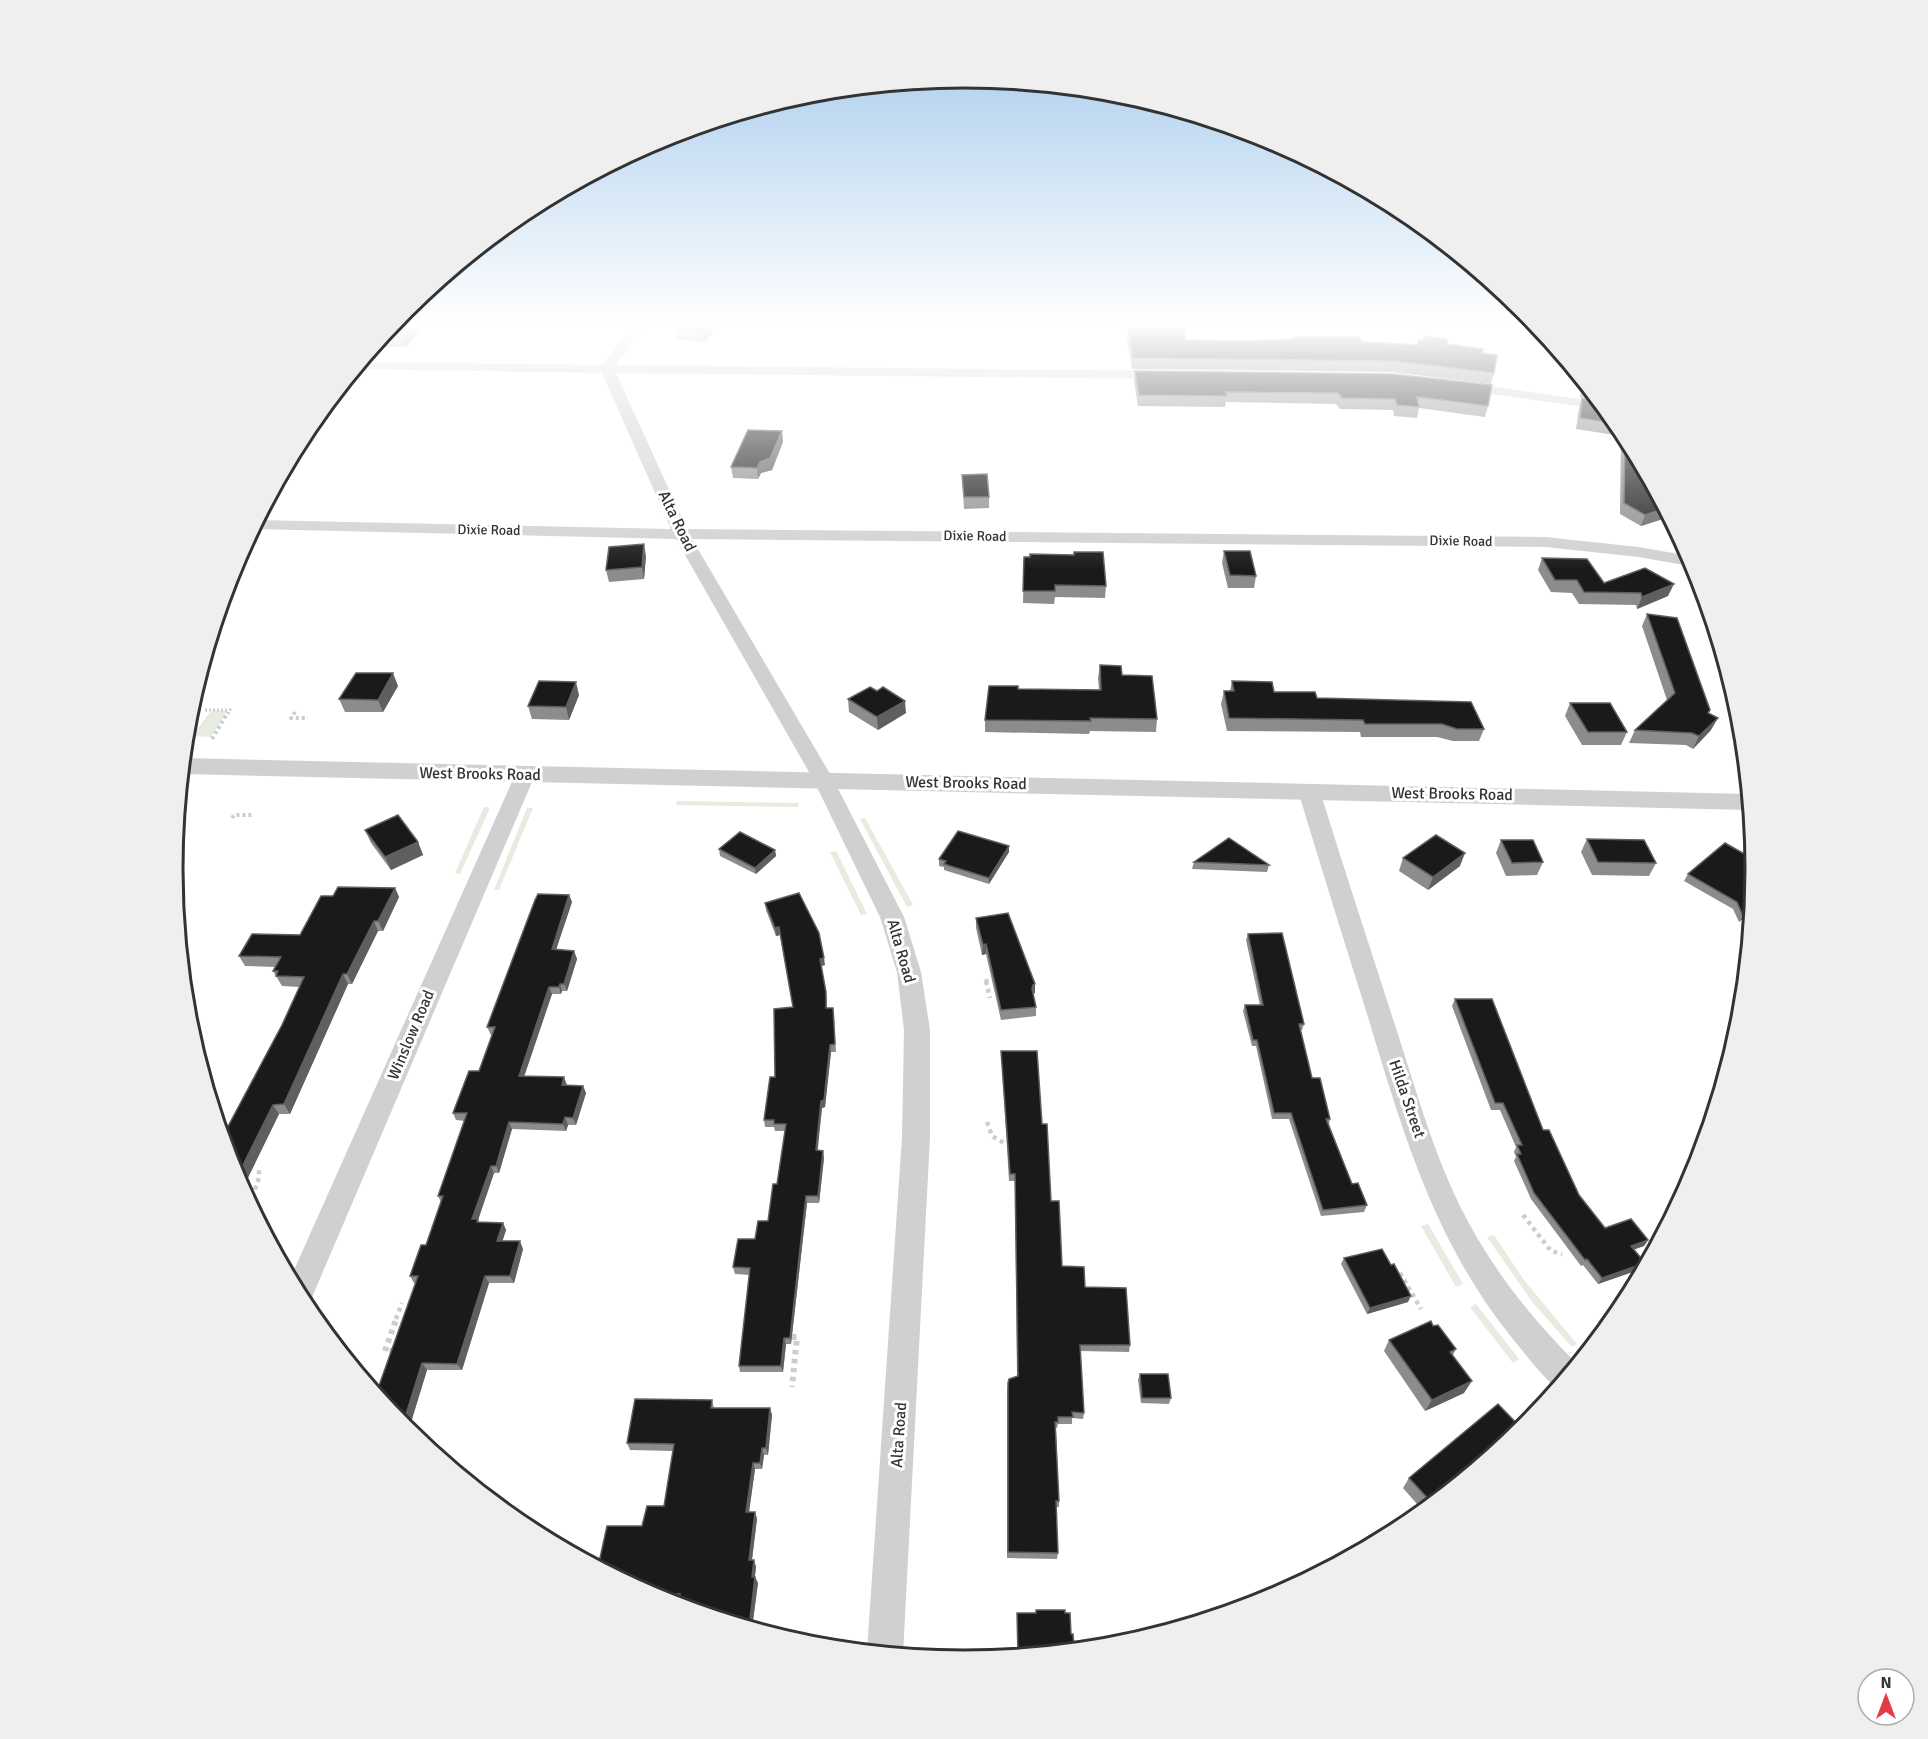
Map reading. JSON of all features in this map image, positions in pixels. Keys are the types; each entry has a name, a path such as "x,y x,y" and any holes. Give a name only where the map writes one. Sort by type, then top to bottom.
{"street":[{"name":"Alta Road","path":"625,408 681,534 823,779 892,917 909,972 917,1030 916,1137 885,1646"},
{"name":"Dixie Road","path":"263,525 681,534 1545,542 1639,552 1681,560"},
{"name":"West Brooks Road","path":"190,766 1741,801"},
{"name":"Winslow Road","path":"303,1284 525,775"},
{"name":"Hilda Street","path":"1309,791 1398,1075 1449,1214 1494,1286 1542,1350 1562,1371"}],"path":[{"path":"205,710 231,709 212,739"},
{"path":"296,710 291,718 308,718"},
{"path":"232,818 234,815 253,815"},
{"path":"986,979 990,998"},
{"path":"987,1122 987,1131 991,1136 1004,1143"},
{"path":"254,1193 259,1178 259,1168"},
{"path":"1523,1215 1551,1251 1562,1254"},
{"path":"1400,1273 1421,1309"},
{"path":"394,1351 385,1350 402,1303"},
{"path":"792,1337 797,1337 792,1387"}],"shaded area":[{"path":"211,711 227,711 211,737 195,736 196,731"},
{"path":"677,801 799,803 798,807 676,805"},
{"path":"484,807 489,807 489,810 460,874 455,873"},
{"path":"527,808 533,808 499,890 494,890"},
{"path":"865,818 913,905 907,907 860,819"},
{"path":"836,851 867,914 861,915 830,852"},
{"path":"1428,1224 1463,1284 1456,1287 1421,1226"},
{"path":"1494,1235 1524,1280 1577,1344 1572,1347 1533,1303 1487,1237"},
{"path":"1476,1304 1519,1359 1513,1363 1470,1307"}],"building":[{"path":"1581,408 1594,408 1603,422 1580,418"},
{"path":"748,430 782,431 770,458 760,462 757,468 731,467"},
{"path":"1625,455 1657,511 1645,515 1624,503"},
{"path":"987,474 989,497 964,497 962,475"},
{"path":"644,544 642,567 606,570 609,547"},
{"path":"1224,551 1250,551 1256,576 1230,575"},
{"path":"1074,552 1103,552 1106,586 1055,585 1055,591 1023,591 1024,557 1030,557 1030,554 1074,555"},
{"path":"1542,558 1587,559 1604,583 1645,568 1674,584 1642,597 1641,593 1584,592 1577,580 1555,580"},
{"path":"1647,614 1677,618 1710,710 1708,713 1718,718 1699,736 1692,733 1635,730 1675,693"},
{"path":"1100,665 1121,666 1122,675 1152,676 1157,719 985,720 989,686 1018,686 1018,689 1101,690"},
{"path":"356,673 393,673 378,700 339,699"},
{"path":"539,681 576,682 566,707 528,706"},
{"path":"1232,681 1272,682 1274,692 1315,692 1317,698 1471,702 1484,729 1457,729 1442,724 1365,724 1363,720 1229,718 1224,691 1234,691"},
{"path":"870,687 877,691 883,687 905,701 877,717 848,699"},
{"path":"1570,703 1610,703 1627,732 1588,732"},
{"path":"398,815 418,842 385,857 365,830"},
{"path":"958,831 1009,846 989,878 944,864 946,861 939,859"},
{"path":"740,832 775,850 755,868 719,849"},
{"path":"1436,835 1465,853 1433,877 1403,858"},
{"path":"1229,838 1269,865 1194,862"},
{"path":"1587,839 1644,840 1656,863 1598,862"},
{"path":"1501,840 1533,840 1543,862 1512,863"},
{"path":"1725,843 1744,854 1743,916 1737,902 1688,874"},
{"path":"338,887 395,888 378,921 374,921 347,974 343,974 284,1104 273,1105 242,1167 227,1128 282,1025 304,977 276,976 278,971 273,971 281,957 239,956 252,934 300,935 321,896 333,896"},
{"path":"799,893 819,933 824,958 820,959 826,992 826,1008 833,1008 835,1044 830,1045 816,1150 823,1151 818,1196 806,1196 790,1338 784,1338 781,1366 739,1366 750,1268 733,1267 738,1239 755,1239 758,1221 768,1221 773,1184 777,1184 786,1124 774,1124 774,1120 764,1120 770,1077 775,1077 774,1009 793,1007 779,927 775,928 765,903"},
{"path":"538,894 569,895 552,949 574,951 564,984 560,984 559,987 549,987 519,1076 564,1077 562,1085 583,1086 573,1118 565,1117 563,1124 509,1122 496,1166 491,1166 472,1219 478,1219 477,1222 503,1223 497,1241 520,1241 510,1276 485,1276 457,1364 422,1363 406,1415 379,1386 418,1276 410,1276 421,1245 426,1245 443,1196 438,1196 467,1113 453,1113 469,1071 479,1071 495,1027 487,1027"},
{"path":"1008,913 1035,984 1032,989 1036,1007 1001,1010 986,944 983,945 976,918"},
{"path":"1282,933 1304,1024 1299,1024 1312,1078 1320,1078 1330,1119 1326,1119 1352,1184 1358,1183 1367,1205 1323,1210 1291,1113 1274,1113 1257,1040 1253,1040 1245,1005 1263,1005 1248,934"},
{"path":"1455,999 1492,999 1543,1130 1549,1130 1579,1195 1605,1228 1631,1219 1648,1240 1631,1246 1641,1258 1636,1266 1602,1278 1587,1259 1585,1260 1534,1193 1517,1154 1521,1154 1517,1145 1522,1145 1503,1103 1495,1103"},
{"path":"1001,1051 1037,1051 1042,1124 1047,1124 1051,1201 1059,1201 1062,1266 1084,1267 1085,1287 1126,1288 1130,1345 1080,1345 1084,1413 1072,1412 1073,1417 1058,1417 1058,1422 1055,1422 1059,1501 1056,1501 1058,1553 1008,1552 1008,1383 1009,1379 1018,1376 1015,1174 1010,1174"},
{"path":"1382,1249 1391,1265 1394,1264 1411,1296 1370,1308 1344,1258"},
{"path":"1431,1321 1433,1326 1438,1325 1456,1349 1450,1352 1472,1381 1432,1400 1389,1340"},
{"path":"1140,1374 1168,1374 1171,1398 1142,1398"},
{"path":"635,1399 712,1400 711,1408 770,1408 766,1448 762,1448 760,1463 753,1463 746,1512 755,1512 749,1560 754,1560 752,1577 755,1577 750,1620 680,1597 680,1594 665,1591 600,1560 607,1526 642,1526 647,1506 664,1506 674,1444 627,1443"},
{"path":"1498,1404 1516,1422 1479,1457 1427,1498 1409,1478"},
{"path":"1036,1610 1065,1610 1065,1613 1070,1613 1074,1643 1018,1649 1017,1613 1036,1613"}]}
